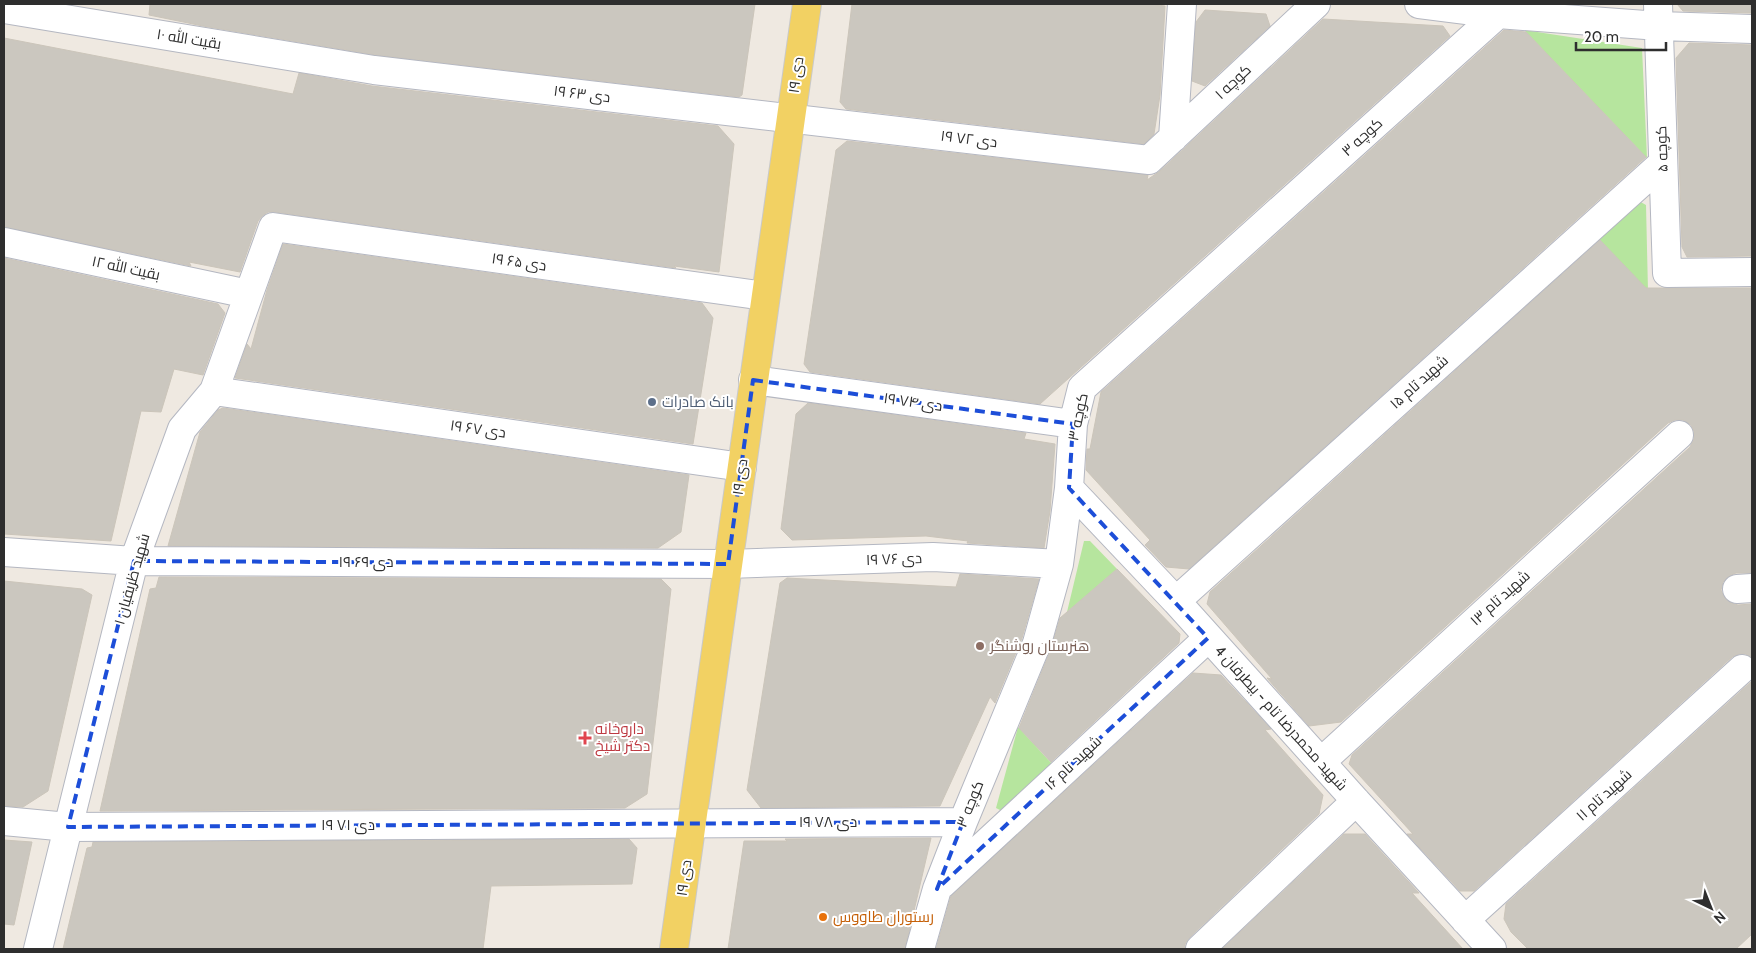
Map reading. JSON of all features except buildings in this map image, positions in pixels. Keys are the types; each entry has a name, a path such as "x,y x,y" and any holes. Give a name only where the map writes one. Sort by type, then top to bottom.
{"main road":[{"name":"۱۹ دی","path":"674,949 806,4"}],"street":[{"path":"1173,138 1182,4"},
{"name":"کوچه ۱","path":"1149,160 1316,4"},
{"path":"1419,4 1498,14 1658,15 1752,29"},
{"name":"بقیت الله ۱۰","path":"4,9 374,70"},
{"name":"کوچه ۳","path":"920,949 938,889 963,822 1037,643 1059,564 1073,424 1082,388 1498,14"},
{"name":"کوچه ۵","path":"1658,15 1666,272 1752,272"},
{"name":"۱۹ دی ۶۳","path":"374,70 790,118"},
{"name":"۱۹ دی ۷۲","path":"790,118 1149,160"},
{"name":"شهید تام ۱۵","path":"1176,601 1662,162"},
{"name":"۱۹ دی ۶۵","path":"273,227 764,296"},
{"name":"شهید ظریفیان ۱","path":"38,949 134,561 182,429 214,391 273,227"},
{"name":"بقیت الله ۱۲","path":"4,242 248,294"},
{"name":"۱۹ دی ۷۴","path":"753,380 1073,424"},
{"name":"۱۹ دی ۶۷","path":"214,391 742,467"},
{"name":"شهید تام ۱۳","path":"1322,761 1679,435"},
{"name":"شهید محمدرضا تام - بیطرفان 4","path":"1068,488 1176,601 1492,949"},
{"name":"۱۹ دی ۶۹","path":"4,552 134,561 728,564"},
{"name":"۱۹ دی ۷۶","path":"728,564 933,558 1059,564"},
{"name":"شهید تام ۱۶","path":"938,889 1208,638"},
{"name":"شهید تام ۱۱","path":"1466,920 1742,669"},
{"path":"1200,949 1356,801"},
{"name":"۱۹ دی ۷۱","path":"4,821 68,827 692,824"},
{"name":"۱۹ دی ۷۸","path":"692,824 963,822"}],"highlighted area":[{"path":"753,380 1073,424 1069,488 1208,638 937,889 963,822 68,827 134,561 728,564"}],"green space":[{"path":"1524,30 1642,48 1647,158"},
{"path":"1637,200 1646,205 1648,291 1597,237"},
{"path":"1084,541 1090,541 1117,569 1067,612"},
{"path":"1018,727 1054,766 1004,812 996,808"}],"place":[{"name":"بانک صادرات","path":"652,402"},
{"name":"هنرستان روشنگر","path":"980,646"},
{"name":"داروخانه دکتر شیخ","path":"585,738"},
{"name":"رستوران طاووس","path":"823,917"}]}
